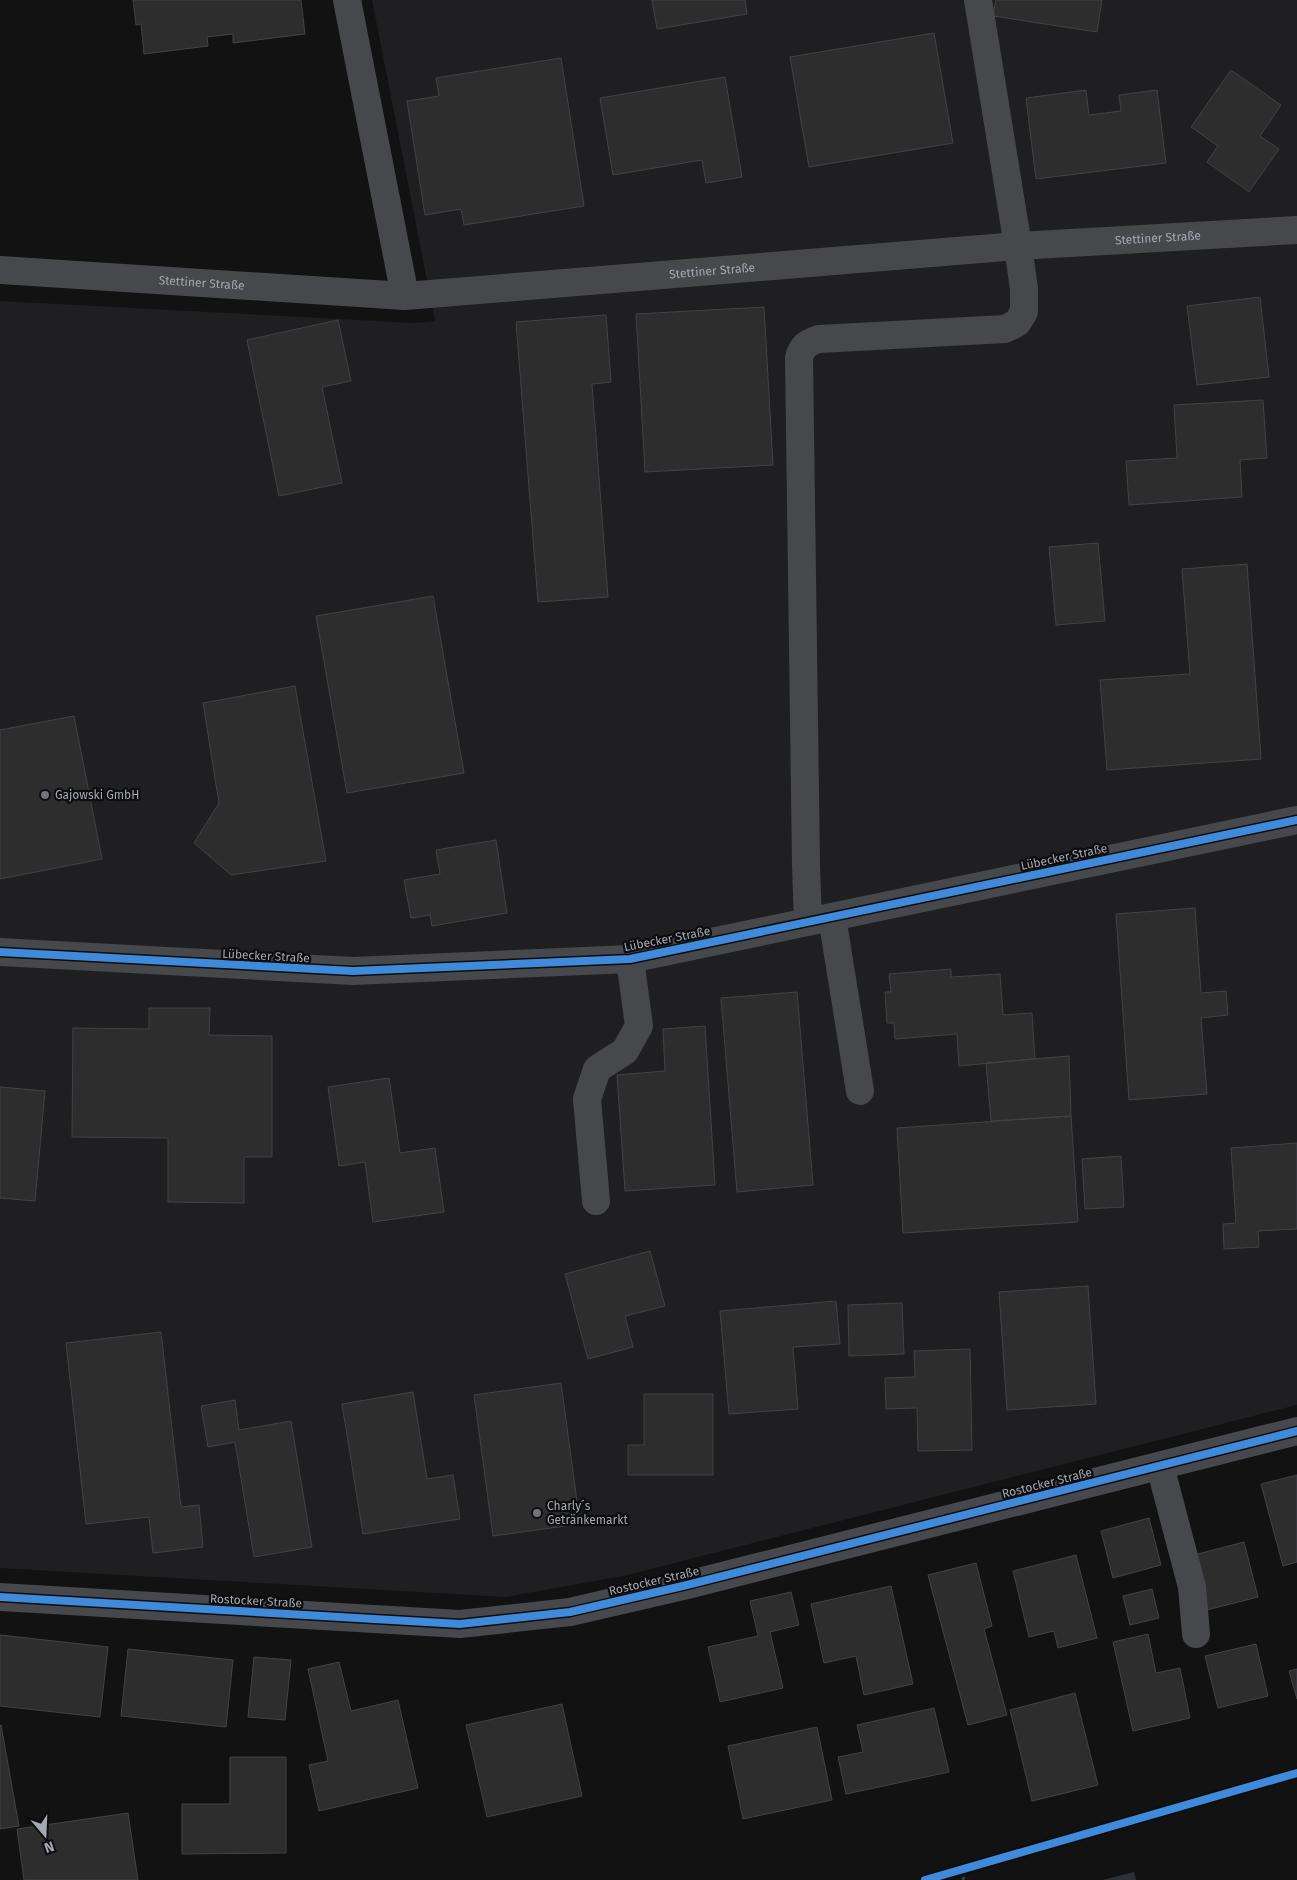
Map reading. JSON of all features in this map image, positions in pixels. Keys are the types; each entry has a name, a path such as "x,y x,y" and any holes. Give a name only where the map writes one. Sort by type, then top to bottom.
{"street":[{"path":"347,0 405,296"},
{"path":"860,1091 806,865 799,358 802,347 819,339 1005,329 1017,323 1024,312 1024,289 1018,246 978,0"},
{"name":"Stettiner Straße","path":"0,270 405,296 1018,246 1297,230"},
{"name":"Lübecker Straße","path":"0,952 353,972 630,959 1297,820"},
{"path":"596,1201 587,1099 597,1069 625,1051 639,1026 630,959"},
{"name":"Rostocker Straße","path":"0,1597 460,1624 570,1612 687,1585 1297,1431"},
{"path":"1160,1466 1192,1587 1196,1634"}],"path":[{"path":"925,1880 1297,1773"},
{"path":"961,1871 964,1880"}],"shaded area":[{"path":"372,0 1297,0 1297,1405 623,1576 505,1597 0,1568 0,301 414,323 435,321"},
{"path":"1134,1872 1136,1880 1103,1880"}],"building":[{"path":"133,0 301,0 305,34 233,43 233,34 207,37 208,46 144,54 141,24 136,25"},
{"path":"652,0 745,0 747,14 657,29"},
{"path":"996,0 1102,0 1097,32 993,16"},
{"path":"934,33 953,143 809,167 790,57"},
{"path":"561,58 584,206 464,225 461,209 425,215 407,101 439,96 436,78"},
{"path":"1231,70 1281,105 1260,136 1279,149 1249,192 1207,162 1218,146 1191,127"},
{"path":"725,77 742,177 706,183 702,160 613,175 600,98"},
{"path":"1086,90 1089,115 1121,111 1119,95 1157,90 1166,163 1036,179 1026,98"},
{"path":"1260,297 1269,377 1197,385 1187,306"},
{"path":"764,307 773,465 645,472 636,314"},
{"path":"606,315 611,382 592,384 608,597 538,602 516,322"},
{"path":"338,320 351,381 322,387 342,483 279,496 247,340"},
{"path":"1263,400 1267,458 1240,460 1242,497 1129,505 1126,461 1177,458 1174,405"},
{"path":"1098,543 1105,621 1056,625 1049,547"},
{"path":"1247,564 1261,759 1107,770 1100,680 1190,674 1182,569"},
{"path":"433,596 464,773 347,793 316,616"},
{"path":"295,686 326,861 231,875 194,843 219,803 203,703"},
{"name":"Gajowski GmbH","path":"74,716 102,859 0,879 0,730"},
{"path":"496,840 507,913 432,926 430,915 411,918 404,880 440,874 436,850"},
{"path":"1195,908 1201,993 1226,991 1228,1015 1201,1018 1207,1094 1129,1100 1116,914"},
{"path":"951,969 951,977 1000,974 1003,1015 1032,1013 1035,1059 959,1066 957,1034 895,1039 894,1023 887,1023 885,992 891,992 889,974"},
{"path":"797,992 813,1185 737,1192 721,998"},
{"path":"149,1008 210,1008 209,1035 272,1036 272,1157 244,1157 244,1203 168,1202 168,1138 72,1137 73,1028 149,1029"},
{"path":"705,1026 715,1185 625,1191 617,1075 665,1071 663,1029"},
{"path":"1069,1056 1071,1116 991,1121 986,1063"},
{"path":"389,1078 400,1153 435,1148 444,1212 373,1222 365,1162 339,1166 328,1087"},
{"path":"0,1087 45,1091 35,1201 0,1198"},
{"path":"1071,1116 1078,1222 903,1233 897,1128"},
{"path":"1297,1143 1297,1229 1258,1231 1259,1247 1224,1249 1223,1224 1236,1223 1231,1148"},
{"path":"1121,1156 1124,1207 1085,1209 1082,1159"},
{"path":"650,1251 665,1306 625,1316 633,1347 588,1359 565,1274"},
{"path":"1088,1286 1096,1404 1007,1410 999,1292"},
{"path":"836,1301 840,1344 793,1347 798,1409 729,1414 720,1311"},
{"path":"902,1303 904,1354 849,1356 848,1305"},
{"path":"161,1332 181,1507 199,1505 203,1547 153,1553 149,1517 86,1524 66,1343"},
{"path":"970,1349 972,1450 918,1451 917,1408 886,1409 885,1378 915,1377 914,1351"},
{"path":"561,1383 580,1524 493,1536 474,1395"},
{"path":"413,1392 427,1479 453,1475 460,1519 363,1534 342,1404"},
{"path":"644,1394 713,1394 713,1475 628,1475 628,1445 644,1445"},
{"path":"235,1400 239,1430 291,1421 312,1547 254,1557 235,1442 208,1447 201,1406"},
{"path":"1297,1475 1297,1562 1283,1566 1261,1484"},
{"path":"1149,1518 1161,1565 1113,1578 1101,1531"},
{"path":"1244,1542 1258,1597 1203,1611 1190,1556"},
{"path":"1076,1555 1097,1638 1058,1648 1054,1631 1029,1637 1013,1571"},
{"path":"976,1563 992,1626 984,1629 1007,1715 968,1725 928,1575"},
{"path":"891,1586 913,1684 864,1695 856,1656 824,1663 811,1604"},
{"path":"1152,1589 1159,1618 1130,1625 1123,1596"},
{"path":"791,1592 799,1625 770,1632 783,1688 720,1702 708,1647 758,1636 750,1601"},
{"path":"1148,1634 1156,1673 1180,1668 1190,1718 1133,1731 1113,1642"},
{"path":"0,1635 108,1647 100,1717 0,1706"},
{"path":"1256,1644 1268,1696 1218,1708 1205,1656"},
{"path":"128,1649 233,1660 226,1727 121,1716"},
{"path":"254,1657 291,1660 285,1720 248,1717"},
{"path":"339,1662 351,1711 398,1700 418,1788 319,1811 309,1765 328,1761 308,1669"},
{"path":"1297,1669 1297,1699 1289,1671"},
{"path":"1075,1693 1098,1785 1032,1801 1010,1710"},
{"path":"562,1704 582,1796 487,1817 466,1725"},
{"path":"934,1708 949,1772 846,1794 838,1757 863,1752 857,1725"},
{"path":"0,1726 19,1826 0,1829"},
{"path":"817,1727 832,1800 743,1819 728,1746"},
{"path":"230,1757 286,1757 286,1853 182,1854 182,1804 230,1804"},
{"path":"128,1813 138,1880 24,1880 17,1829"}],"cycle path":[{"path":"0,952 353,971 630,959 1297,820"},
{"path":"0,1597 460,1624 570,1612 687,1585 1297,1431"},
{"path":"925,1880 1297,1773"}],"place":[{"name":"Gajowski GmbH","path":"45,795"},
{"name":"Charly´s Getränkemarkt","path":"537,1513"}]}
